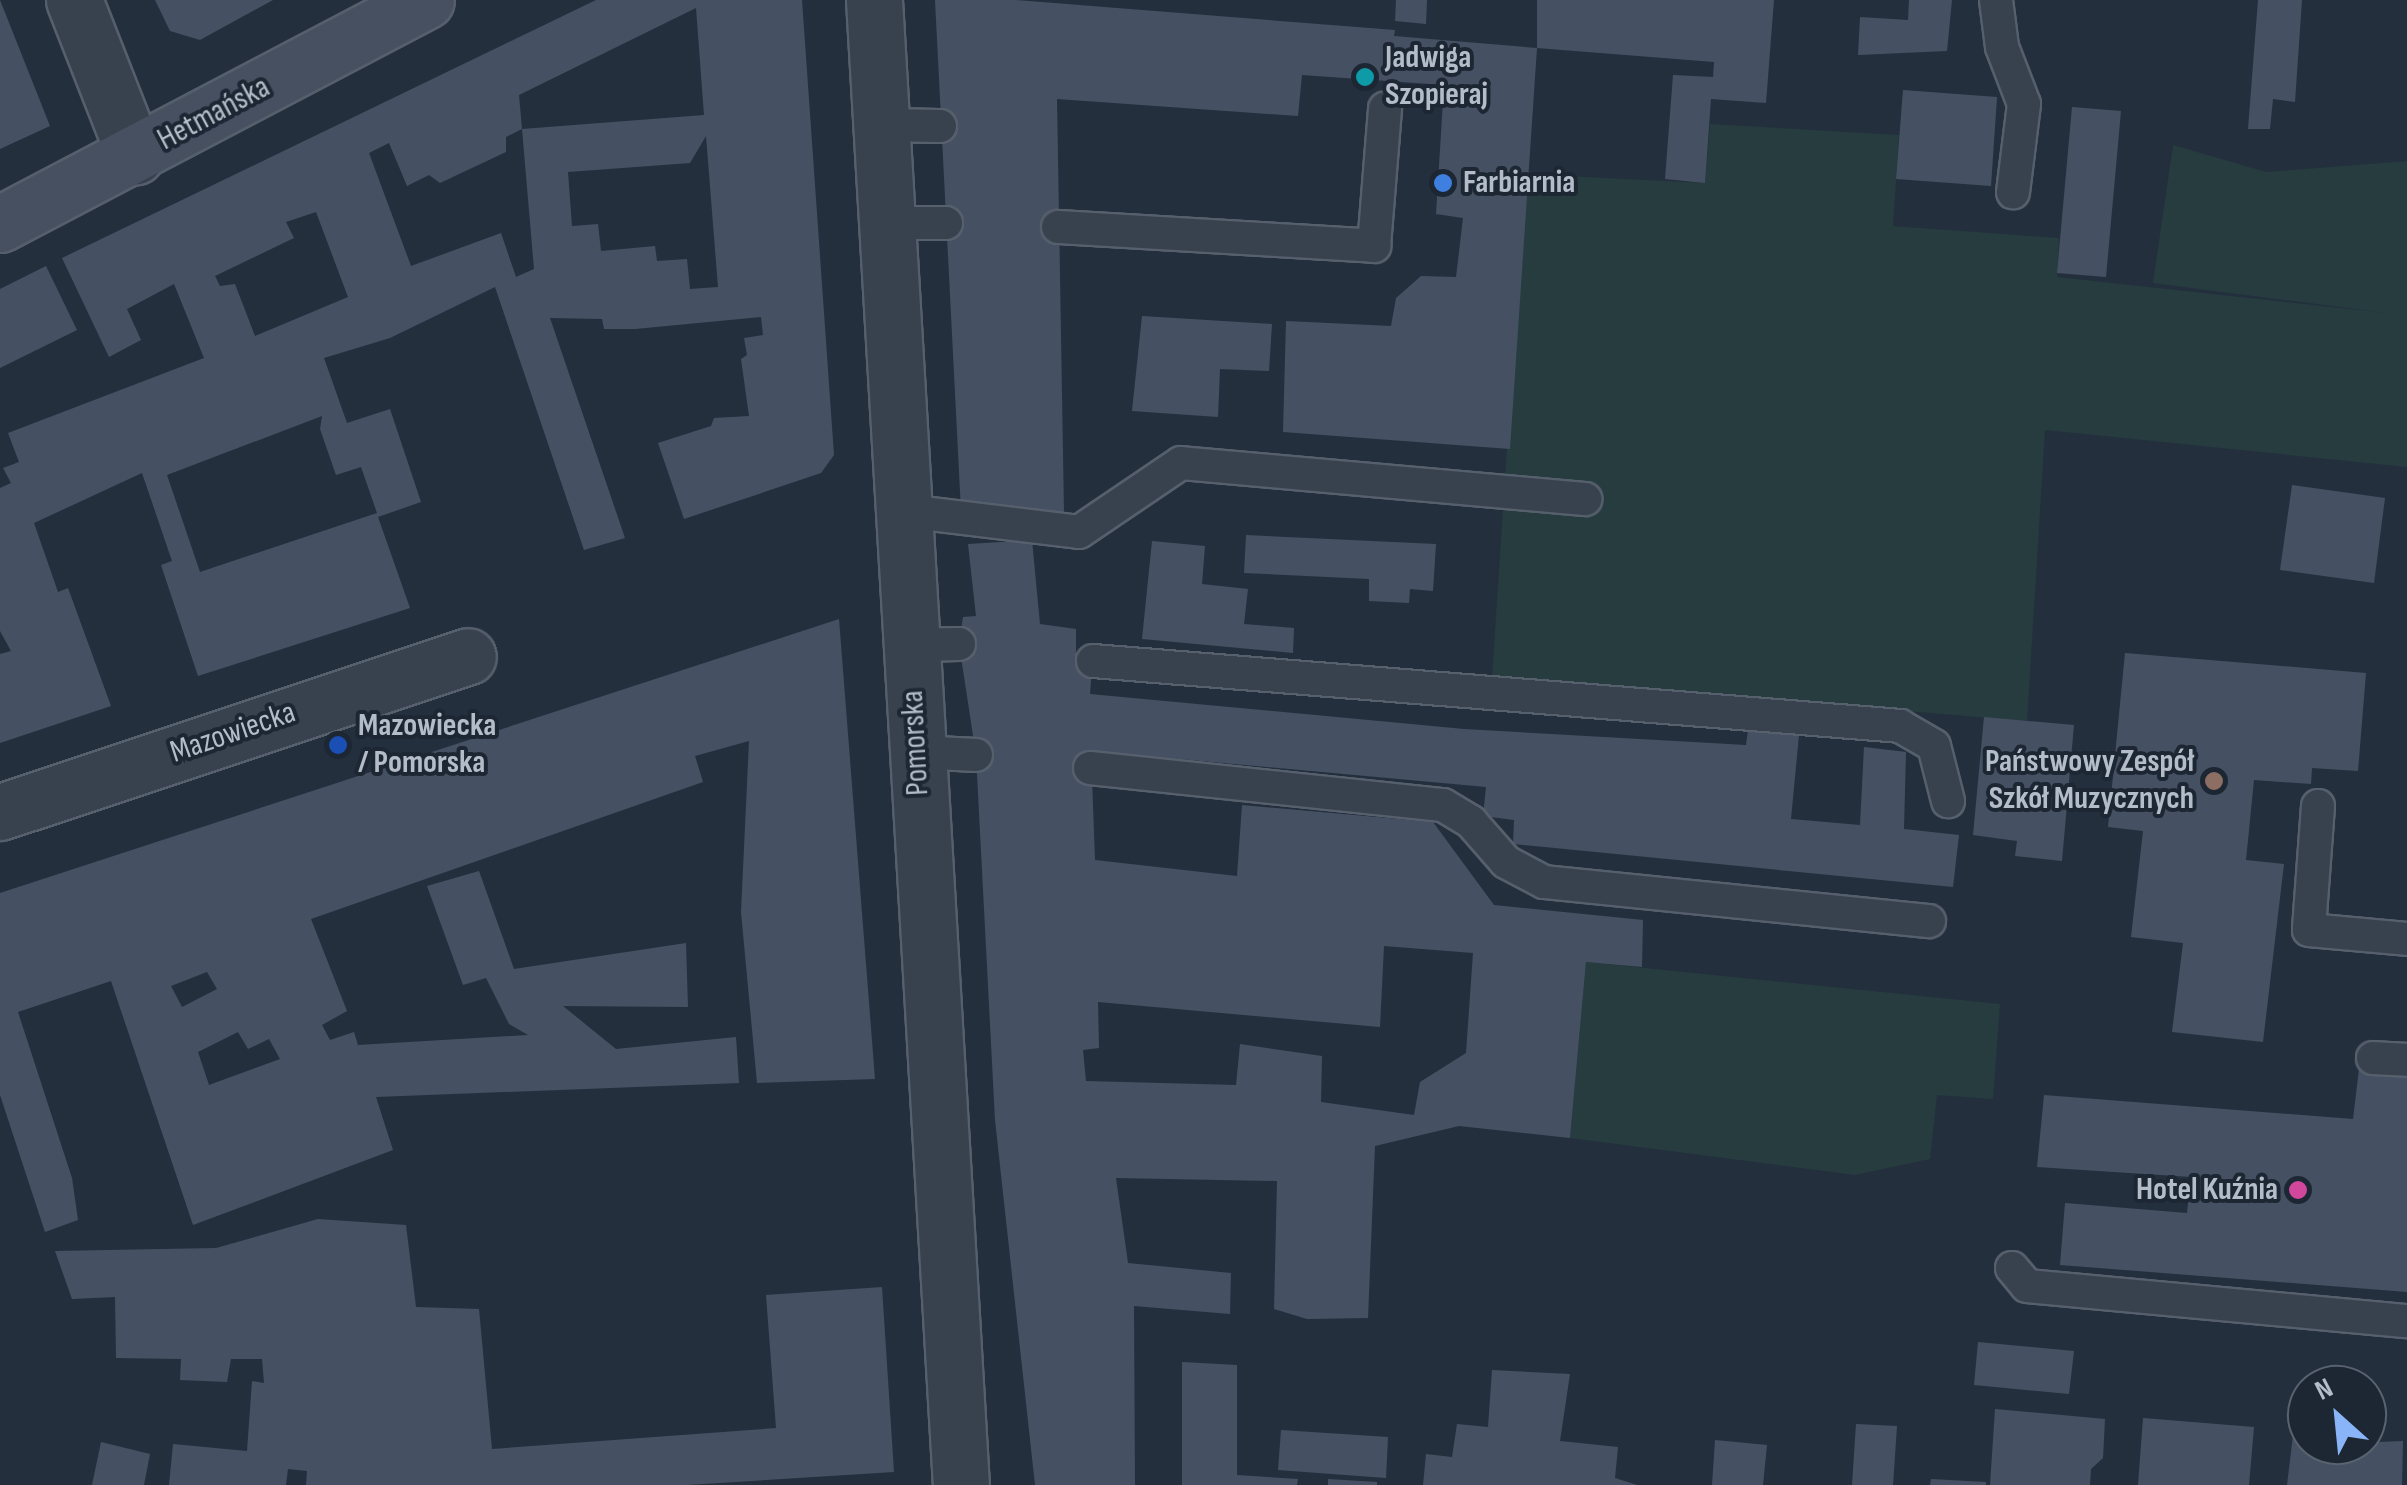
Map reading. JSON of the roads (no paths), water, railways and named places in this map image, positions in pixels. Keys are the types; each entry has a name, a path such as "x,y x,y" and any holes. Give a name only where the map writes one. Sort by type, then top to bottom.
{"street":[{"path":"74,0 135,156"},
{"name":"Hetmańska","path":"0,224 426,0"},
{"name":"Pomorska","path":"874,0 906,511 935,644 917,752 961,1485"},
{"name":"Mazowiecka","path":"0,812 468,656"}],"lane":[{"path":"1996,0 2002,47 2024,104 2014,192"},
{"path":"1058,227 1374,246 1385,108"},
{"path":"883,126 940,126"},
{"path":"888,223 946,224"},
{"path":"906,511 1079,532 1181,463 1585,499"},
{"path":"1093,661 1900,726 1934,746 1948,801"},
{"path":"917,752 976,755"},
{"path":"1090,768 1443,805 1471,822 1506,862 1544,882 1929,921"},
{"path":"2318,806 2309,930 2407,939"},
{"path":"2373,1058 2407,1060"},
{"path":"2012,1268 2026,1286 2407,1321"}],"place":[{"name":"Jadwiga Szopieraj","path":"1365,77"},
{"name":"Farbiarnia","path":"1443,183"},
{"name":"Mazowiecka / Pomorska","path":"338,745"},
{"name":"Państwowy Zespół Szkół Muzycznych","path":"2214,781"},
{"name":"Hotel Kuźnia","path":"2298,1190"}]}
